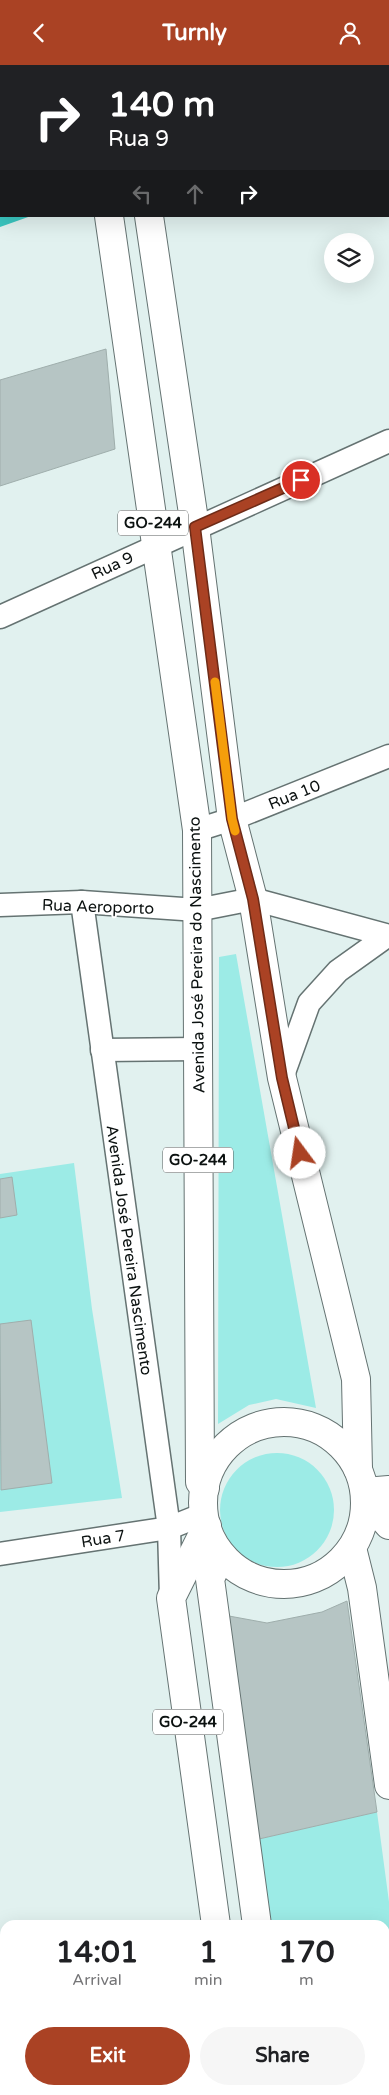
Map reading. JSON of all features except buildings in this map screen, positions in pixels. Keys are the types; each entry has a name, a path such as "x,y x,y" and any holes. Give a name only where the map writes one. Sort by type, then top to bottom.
{"main road":[{"name":"Avenida José Pereira do Nascimento","path":"109,217 197,830 200,1482 205,1509 221,1555 240,1571 263,1582 288,1585 313,1579 335,1567 352,1548 363,1525 369,1487 356,1379 282,1078 253,899 232,819 195,527 149,217"},
{"path":"171,1598 205,1509 214,1464 229,1443 250,1429 275,1422 300,1423 324,1432 344,1448 369,1487 389,1525"},
{"path":"352,1548 362,1588 389,1785"},
{"name":"GO-244","path":"221,1555 210,1579 256,1920"},
{"name":"Avenida José Pereira Nascimento","path":"171,1598 215,1920"}],"street":[{"name":"Rua 9","path":"0,617 195,527 389,441"},
{"name":"Rua 10","path":"197,830 232,819 389,756"},
{"name":"Rua Aeroporto","path":"0,905 82,902 197,910 253,899"},
{"path":"253,899 388,936"},
{"name":"Avenida José Pereira Nascimento","path":"82,902 169,1528 171,1598"},
{"path":"282,1078 309,1003 338,971 388,936"},
{"path":"102,1050 197,1049"},
{"name":"Rua 7","path":"0,1554 169,1528 205,1509"}],"shaded area":[{"path":"0,217 28,217 0,227"},
{"path":"236,954 316,1408 276,1399 249,1405 218,1424 219,957"},
{"path":"74,1163 92,1309 122,1498 0,1512 0,1174"},
{"path":"277,1453 299,1458 317,1470 329,1488 334,1510 329,1532 317,1550 299,1562 277,1567 255,1562 237,1550 225,1532 220,1510 225,1488 237,1470 255,1458"},
{"path":"377,1812 389,1902 389,1920 270,1920 259,1839"}],"slow traffic":[{"path":"215,682 235,831"}],"route":[{"path":"300,1153 282,1078 253,899 232,819 195,527 301,480"}]}
